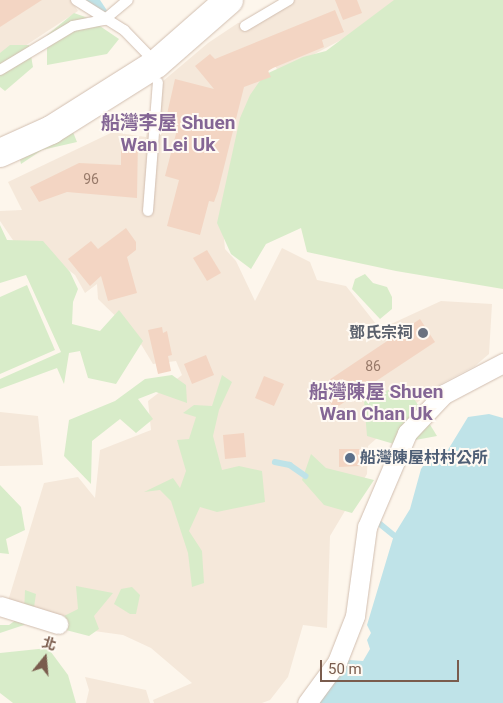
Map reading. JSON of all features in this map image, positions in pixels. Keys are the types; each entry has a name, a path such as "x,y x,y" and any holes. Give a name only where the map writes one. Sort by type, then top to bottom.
{"main road":[{"path":"0,153 51,130 157,73 229,0"}],"street":[{"path":"307,703 337,662 356,616 368,526 407,433 444,394 503,363"},
{"path":"0,606 58,624"}],"lane":[{"path":"76,0 104,20 124,30 157,73 148,210"},
{"path":"0,70 73,26 104,20 128,0"},
{"path":"245,26 289,0"}],"shaded area":[{"path":"0,0 71,0 78,11 2,61 0,77"},
{"name":"船灣陳屋 Shuen Wan Chan Uk","path":"295,0 398,0 369,25 279,73 272,60 223,229 225,249 236,261 255,301 282,248 310,262 317,280 346,286 380,329 441,301 492,304 489,354 475,366 435,387 368,446 367,474 330,536 327,628 303,625 288,677 270,700 262,703 154,703 153,700 192,683 151,648 123,635 65,627 5,611 44,483 78,477 95,498 100,450 151,430 148,401 182,375 176,361 153,364 136,336 98,299 97,284 85,293 75,275 57,261 19,249 0,221 0,211 22,210 8,182 117,130 119,133 146,137 156,87 208,43 238,23 257,23"},
{"path":"0,412 38,416 43,465 0,466"},
{"path":"85,677 146,690 150,703 86,703 89,690"}],"green space":[{"path":"394,0 503,0 503,289 396,271 307,252 301,228 266,244 251,269 231,254 217,223 240,118 250,95 264,75 303,57 326,51"},
{"path":"74,13 88,18 119,39 107,54 47,65 47,35"},
{"path":"10,45 29,45 33,67 5,91 0,87 0,53"},
{"path":"71,127 77,142 42,150 21,164 16,141"},
{"path":"0,225 7,240 43,241 70,272 78,289 73,302 72,324 100,331 119,310 143,341 116,384 88,378 80,351 69,353 64,384 57,368 0,389 0,379 61,352 26,275 0,283"},
{"path":"365,274 373,283 387,287 392,297 392,309 380,319 352,289 355,279"},
{"path":"27,285 55,350 0,374 0,297"},
{"path":"172,375 186,385 187,403 156,392 138,399 153,419 136,433 120,419 92,441 91,484 64,456 69,420 115,401 145,379"},
{"path":"222,375 232,382 219,410 213,436 222,470 239,466 262,471 265,502 217,512 200,507 189,531 202,551 204,583 192,587 188,553 171,501 160,490 144,492 173,478 180,488 186,471 177,440 189,439 196,417 183,413 194,405 212,406"},
{"path":"400,385 413,397 437,436 394,444 367,436 364,400"},
{"path":"311,454 326,468 374,480 352,513 324,505 302,480"},
{"path":"0,485 21,507 25,530 6,539 9,554 0,553"},
{"path":"76,586 113,593 94,616 99,629 89,636 62,629 64,616 78,609"},
{"path":"132,587 140,595 136,614 130,614 114,604 121,589"},
{"path":"25,590 36,594 33,614 24,625 0,633 0,625 9,625 24,614"},
{"path":"48,648 68,675 76,703 13,703 0,693 0,653"}],"water":[{"path":"84,0 100,0 108,12 100,15"},
{"path":"489,414 503,418 503,703 317,703 349,660 363,661 370,649 367,640 371,633 367,625 394,535 410,509 421,469 430,456 443,458 468,417"}],"building":[{"path":"0,0 42,0 0,27"},
{"path":"335,0 357,0 362,13 343,20"},
{"path":"335,10 344,32 322,40 324,47 268,71 271,77 244,87 218,191 214,202 209,201 200,235 167,226 179,180 165,176 178,126 165,123 175,79 214,89 195,66 210,54 215,59"},
{"path":"121,138 138,138 137,198 67,192 39,202 30,187 79,163 121,165"},
{"path":"126,228 136,242 136,250 127,257 137,293 108,301 101,276 90,286 68,259 91,241 98,249"},
{"path":"207,250 221,273 207,281 193,258"},
{"path":"420,319 435,342 334,409 320,386"},
{"path":"162,327 163,333 167,331 172,355 168,356 171,371 158,374 148,330"},
{"path":"206,355 214,375 192,384 184,364"},
{"path":"264,376 284,384 274,406 255,398"},
{"path":"244,433 246,457 225,459 223,435"},
{"name":"船灣陳屋村村公所","path":"339,449 360,449 360,466 339,467"}],"waterway":[{"path":"275,462 290,465 306,476"},
{"path":"379,523 394,535"}],"place":[{"name":"鄧氏宗祠","path":"423,333"},
{"name":"船灣陳屋村村公所","path":"350,458"}],"district":[{"name":"船灣李屋 Shuen Wan Lei Uk","path":"168,134"},
{"name":"船灣陳屋 Shuen Wan Chan Uk","path":"376,403"}]}
